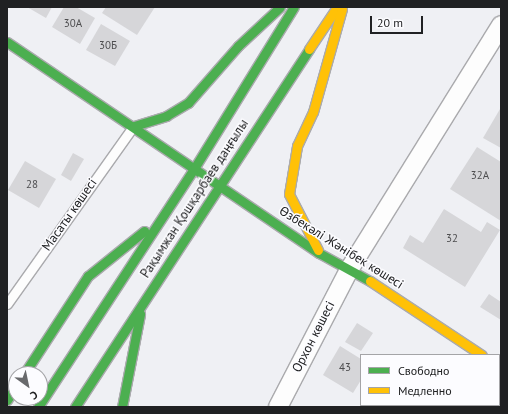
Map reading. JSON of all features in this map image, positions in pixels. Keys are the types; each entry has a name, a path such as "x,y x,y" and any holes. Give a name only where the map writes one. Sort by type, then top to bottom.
{"main road":[{"path":"134,126 166,116 188,103 238,46 280,7"},
{"name":"Рақымжан Қошқарбаев даңғылы","path":"38,407 159,219 195,167 294,7"},
{"name":"Рақымжан Қошқарбаев даңғылы","path":"75,407 337,7"},
{"path":"319,252 290,194 297,146 313,112 343,7"},
{"name":"Өзбекәлі Жәнібек көшесі","path":"7,42 195,167 319,252 350,268 480,354"},
{"path":"29,366 88,276 159,219"},
{"path":"122,407 142,304"}],"street":[{"name":"Орхон көшесі","path":"278,407 350,268 501,25"}],"lane":[{"name":"Масаты көшесі","path":"7,304 134,126"}],"building":[{"path":"27,7 52,7 46,18"},
{"path":"64,7 76,7 95,18 80,44 52,27"},
{"path":"106,7 155,7 137,35 102,13"},
{"path":"101,24 130,41 115,66 86,50"},
{"path":"501,109 501,148 483,138"},
{"path":"477,147 501,162 501,221 450,189"},
{"path":"73,153 84,159 71,181 61,175"},
{"path":"25,161 56,179 39,208 8,190"},
{"path":"444,209 481,232 487,222 500,230 465,287 403,248 410,235 423,243"},
{"path":"489,294 501,302 501,320 480,307"},
{"path":"357,323 373,333 361,351 345,342"},
{"path":"340,346 360,358 360,382 353,393 323,375"},
{"path":"434,406 436,407 399,407"}],"traffic: fast":[{"path":"134,126 166,116 188,103 238,46 280,7"},
{"path":"38,407 195,167 294,7"},
{"path":"7,42 319,253 370,281"},
{"path":"75,407 309,49"},
{"path":"29,366 88,276 144,231"},
{"path":"122,407 140,314"}],"traffic: slow":[{"path":"309,49 337,7"},
{"path":"318,250 289,194 297,146 313,112 342,9"},
{"path":"370,281 480,354"}]}
